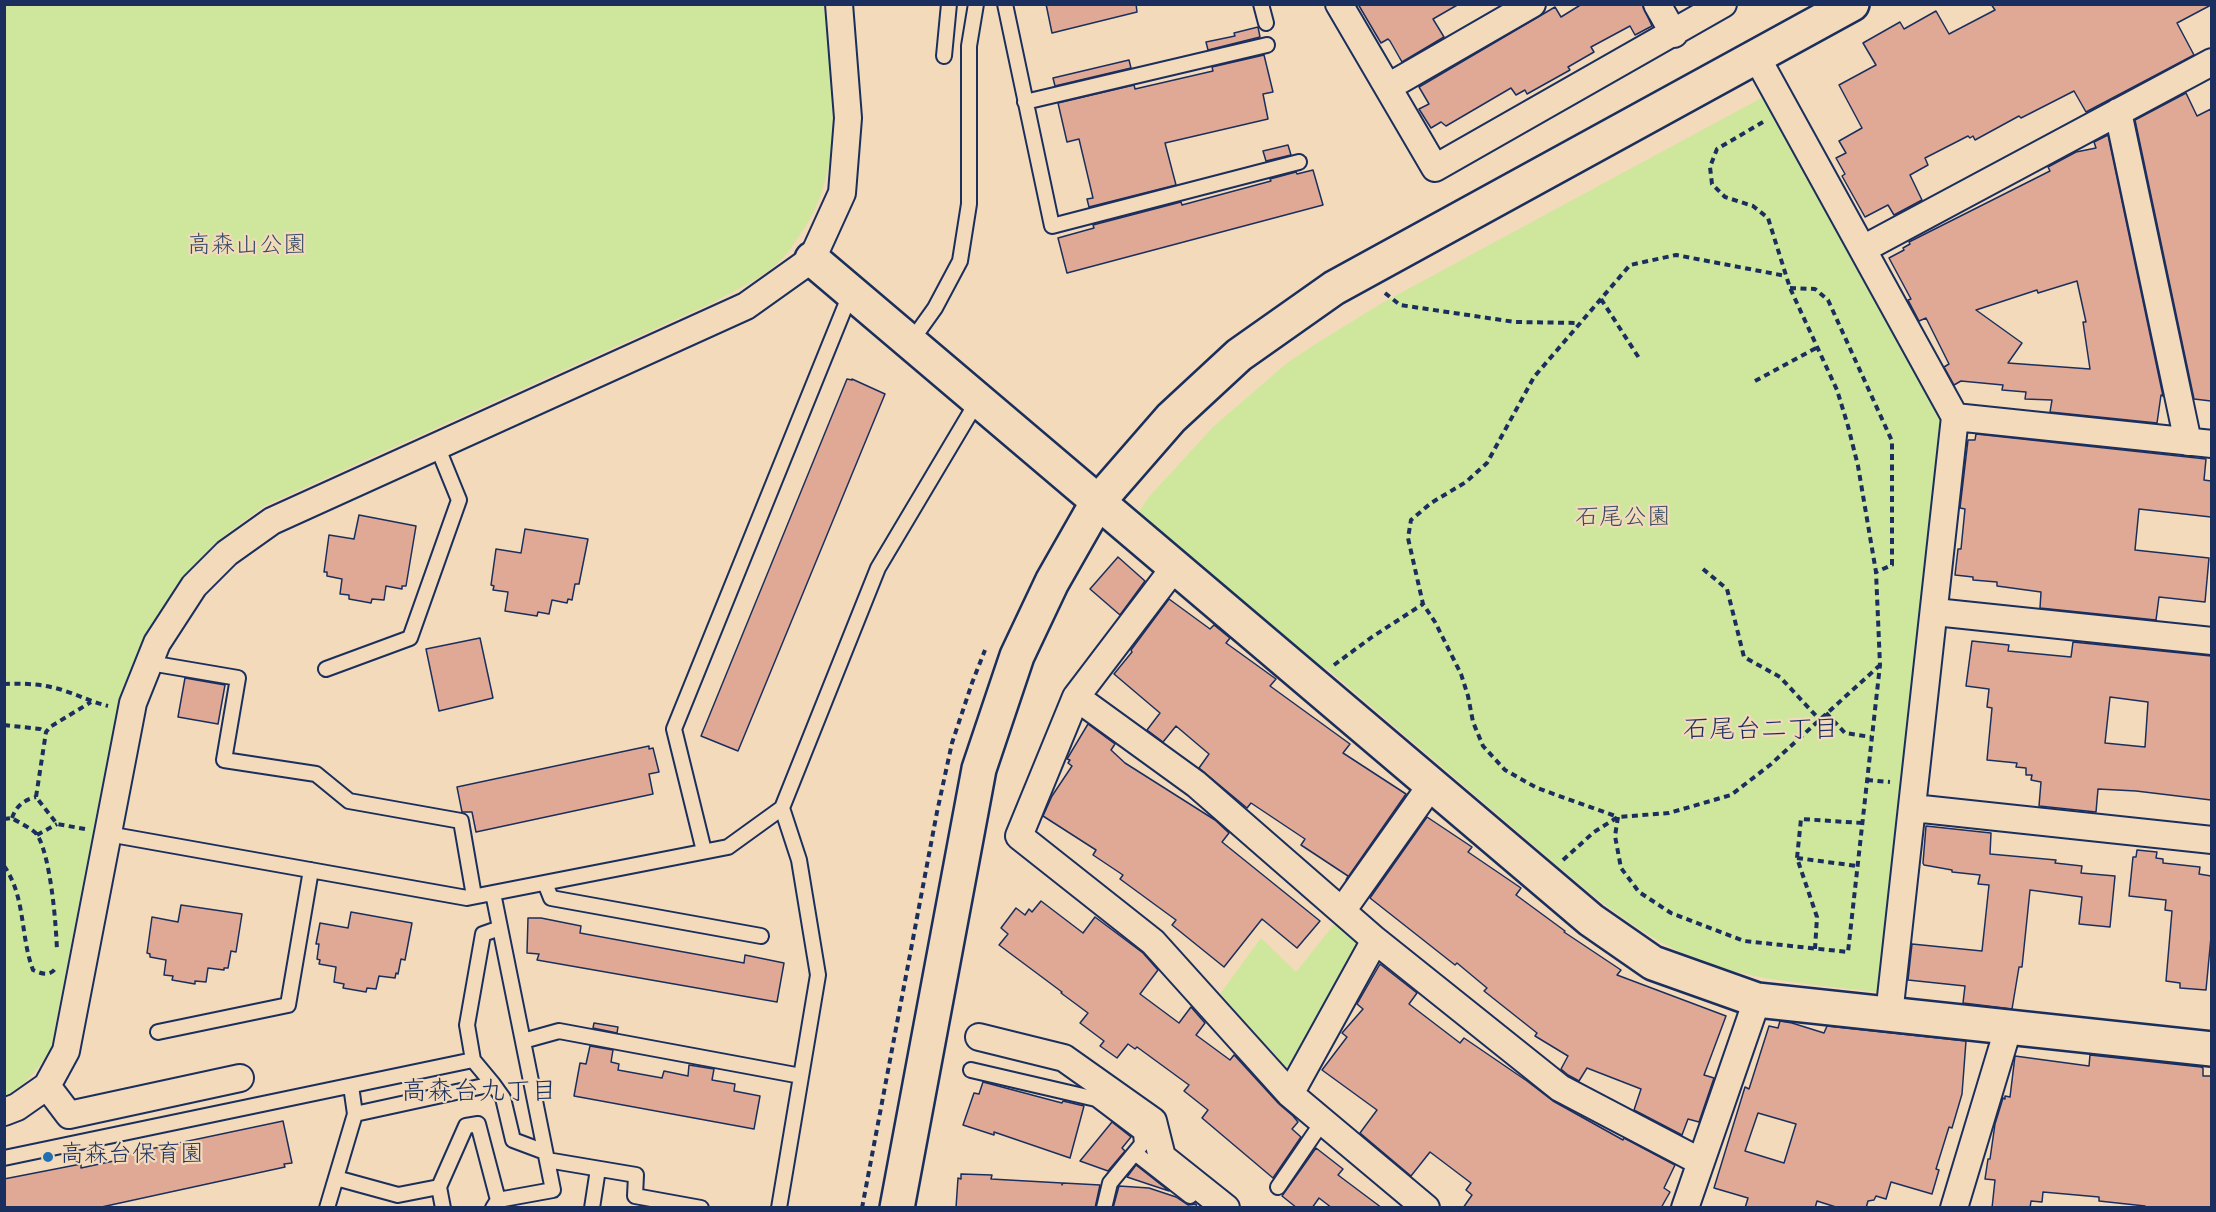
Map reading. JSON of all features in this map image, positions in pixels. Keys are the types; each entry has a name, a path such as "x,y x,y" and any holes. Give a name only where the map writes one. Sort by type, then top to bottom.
{"street":[{"path":"4,1112 17,1107 47,1086 66,1051 132,712 158,643 194,585 227,553 272,521 746,306 812,259 842,193 848,117 839,4"},
{"path":"1339,4 1435,168 1724,4"},
{"path":"1388,87 1532,4"},
{"path":"1657,4 1674,34"},
{"path":"897,1208 979,769 1017,656 1052,582 1097,503 1171,418 1239,355 1334,288 1852,4"},
{"path":"1756,56 1955,417 1889,1015"},
{"path":"1863,249 2211,62"},
{"path":"1955,417 2200,443 2118,112"},
{"path":"812,259 1591,920 1653,963 1756,1000 2211,1050"},
{"path":"1174,568 1077,697 1019,836 1153,942 1290,1094 1426,1208"},
{"path":"1935,612 2211,641"},
{"path":"1077,697 1196,784 1375,940 1560,1088 1701,1162"},
{"path":"1342,911 1432,784"},
{"path":"1913,808 2211,840"},
{"path":"1290,1094 1375,940"},
{"path":"1685,1208 1756,1000"},
{"path":"1954,1208 2008,1029"},
{"path":"979,1037 1064,1058 1153,1121 1162,1157 1226,1208"},
{"path":"47,1086 69,1114 138,1115 240,1078"}],"lane":[{"path":"944,56 949,4"},
{"path":"910,343 935,308 960,261 969,204 969,46 976,4"},
{"path":"1005,4 1052,226 1299,162"},
{"path":"1261,4 1266,23"},
{"path":"1025,102 1267,45"},
{"path":"704,851 674,729 851,292"},
{"path":"108,834 466,898 728,847 782,808 878,568 978,400"},
{"path":"326,669 410,638 459,500 437,446"},
{"path":"150,663 238,678 224,760 316,774 349,801 461,821 474,896"},
{"path":"779,1208 818,975 799,860 782,808"},
{"path":"158,1032 288,1005 311,870"},
{"path":"545,882 551,898 761,936"},
{"path":"443,1208 439,1187 466,1126 478,1124 495,1204 553,1190 493,893"},
{"path":"500,928 483,934 467,1025 473,1060 502,1098 513,1140 546,1156 598,1169 636,1174 635,1196 701,1208"},
{"path":"523,1041 559,1031 801,1076"},
{"path":"4,1158 138,1115 351,1086 473,1060"},
{"path":"971,1070 1095,1099 1141,1133 1142,1144 1110,1183 1104,1208"},
{"path":"355,1113 493,1084"},
{"path":"327,1208 355,1113 351,1086"},
{"path":"1278,1187 1323,1121"},
{"path":"1135,1153 1205,1208"},
{"path":"592,1208 598,1169"},
{"path":"336,1178 398,1195 439,1187"}],"path":[{"path":"1618,817 1615,836 1621,867 1639,892 1671,913 1744,941 1848,952 1880,665 1876,572 1858,466 1837,390 1790,288 1768,218 1754,206 1725,197 1712,184 1710,167 1717,149 1786,111"},
{"path":"1786,276 1676,255 1630,265 1534,377 1487,463 1466,482 1431,503 1411,520 1408,538 1423,604 1435,622 1461,674 1482,747 1505,770 1538,788 1618,817 1669,813 1731,795 1770,765 1880,665"},
{"path":"1360,274 1400,305 1515,322 1580,323"},
{"path":"1790,288 1815,289 1828,300 1892,441 1892,566 1876,572"},
{"path":"1601,299 1639,358"},
{"path":"1755,381 1816,348"},
{"path":"1703,569 1727,589 1744,657 1779,677 1819,719"},
{"path":"1311,682 1372,637 1423,604"},
{"path":"862,1208 952,743 989,641"},
{"path":"4,684 22,683 60,689 91,702 132,712"},
{"path":"91,702 50,727 46,732 36,797 57,824 108,834"},
{"path":"1826,712 1845,733 1871,737"},
{"path":"4,725 40,729 46,732"},
{"path":"12,818 14,811 25,800 36,797"},
{"path":"1545,880 1594,832 1618,817"},
{"path":"4,819 12,818 38,835 48,867 58,954"},
{"path":"1815,949 1817,917 1797,858 1801,819 1862,823"},
{"path":"38,835 57,824"},
{"path":"1797,858 1857,866"},
{"path":"4,866 13,878 19,895 28,957 33,970 44,975 53,972 58,964"}],"green space":[{"name":"高森山公園","path":"5,4 824,5 833,126 824,185 813,213 787,253 765,273 714,302 264,506 219,541 182,580 146,636 119,699 51,1047 32,1075 20,1087 5,1095"},
{"name":"石尾公園","path":"1765,96 1939,412 1942,425 1880,990 1877,992 1802,984 1729,970 1682,953 1638,928 1576,882 1325,667 1320,669 1138,513 1148,498 1213,427 1287,363 1314,345 1382,303"},
{"path":"1336,922 1364,945 1291,1073 1220,994 1261,938 1296,972"}],"building":[{"path":"1046,4 1136,4 1137,12 1052,33"},
{"path":"1358,4 1459,4 1433,19 1444,37 1402,62 1388,39 1381,43"},
{"path":"1582,4 1642,4 1652,26 1635,35 1630,26 1591,47 1594,52 1568,67 1570,70 1527,94 1525,90 1516,95 1511,88 1446,126 1441,122 1431,128 1419,109 1429,104 1419,87 1555,7 1561,17"},
{"path":"1991,4 2211,5 2177,23 2194,55 2086,112 2074,91 2021,118 2019,116 1975,140 1973,136 1970,138 1968,136 1925,158 1928,165 1910,175 1922,200 1894,215 1888,205 1865,217 1842,176 1845,174 1836,158 1846,153 1839,141 1862,128 1839,85 1876,65 1863,43 1900,22 1904,29 1936,11 1949,34 1995,10"},
{"path":"1258,27 1260,37 1208,50 1206,42 1235,36 1234,33"},
{"path":"1264,55 1273,92 1263,94 1268,119 1165,143 1176,185 1089,207 1087,199 1093,198 1079,139 1067,142 1058,103 1134,85 1135,89 1213,71 1212,67"},
{"path":"1129,60 1131,68 1055,86 1053,78"},
{"path":"2186,93 2197,116 2211,109 2211,401 2194,399 2135,120"},
{"path":"2108,135 2163,396 2161,395 2157,423 2050,412 2052,400 2025,399 2026,392 2002,390 2003,385 1961,381 1954,385 1944,367 1949,364 1926,318 1919,321 1908,300 1911,299 1889,258 1904,250 1903,248 1910,244 1909,242 2050,171 2048,167 2076,152 2096,148 2094,142","holes":["2077,281 2086,322 2083,322 2090,369 2008,363 2022,343 1976,310 2037,290 2038,293"]},
{"path":"1288,145 1291,155 1266,161 1263,151"},
{"path":"1313,170 1323,205 1067,273 1058,238 1094,228 1093,225 1181,202 1182,205 1296,172 1297,174"},
{"path":"847,379 852,379 885,394 738,751 701,736"},
{"path":"1976,434 2206,459 2204,480 2211,481 2211,517 2139,509 2135,550 2209,558 2205,602 2159,597 2156,620 2040,608 2041,592 1997,586 1997,582 1973,580 1973,577 1955,575 1958,549 1961,549 1965,509 1960,508 1968,440 1975,440"},
{"path":"359,515 416,526 406,586 402,586 402,589 386,586 384,600 372,599 371,603 349,599 349,595 340,594 342,579 327,576 327,572 324,572 329,535 354,539"},
{"path":"525,529 588,539 579,584 575,584 572,600 568,599 567,603 552,600 549,614 538,612 537,616 505,611 508,592 493,590 494,586 491,585 496,549 521,553"},
{"path":"1118,557 1145,581 1120,615 1090,589"},
{"path":"1169,599 1210,629 1214,625 1230,638 1226,643 1276,679 1270,686 1350,744 1343,753 1406,794 1346,880 1348,876 1301,845 1305,839 1251,803 1247,808 1199,768 1209,754 1176,726 1163,742 1147,730 1160,713 1114,674"},
{"path":"480,638 493,698 439,711 426,649"},
{"path":"1972,641 2009,645 2008,651 2071,657 2073,642 2211,656 2211,800 2098,789 2096,812 2039,806 2041,782 2031,780 2032,775 2026,775 2026,768 2016,767 2017,763 1987,760 1992,708 1987,707 1989,689 1966,686","holes":["2110,697 2148,702 2145,747 2105,743"]},
{"path":"185,678 225,685 218,724 178,717"},
{"path":"1088,724 1115,744 1111,750 1125,763 1215,820 1229,833 1222,842 1320,921 1297,948 1262,919 1224,967 1172,925 1176,920 1120,879 1123,875 1093,855 1096,850 1043,816 1052,796 1072,766 1068,763 1070,760 1067,759"},
{"path":"649,746 649,749 653,748 659,772 649,774 653,794 476,832 472,812 462,812 457,787"},
{"path":"1427,817 1472,847 1468,852 1521,888 1516,895 1564,932 1621,970 1617,975 1726,1016 1704,1075 1714,1078 1699,1122 1688,1119 1682,1135 1634,1110 1641,1089 1587,1068 1579,1081 1568,1075 1561,1069 1568,1056 1535,1036 1537,1033 1484,991 1487,988 1370,898"},
{"path":"1926,826 1991,833 1990,854 2056,860 2055,863 2082,866 2081,873 2115,876 2110,927 2079,924 2082,897 2030,890 2022,967 2019,967 2012,1009 1963,1003 1965,986 1908,980 1912,944 1982,951 1989,885 1978,884 1980,875 1952,872 1952,870 1924,865"},
{"path":"2137,850 2157,852 2156,858 2163,859 2163,863 2200,867 2199,874 2211,876 2211,937 2206,990 2180,988 2180,983 2166,981 2172,911 2165,910 2166,900 2129,896 2133,857 2136,857"},
{"path":"1041,901 1083,933 1095,917 1143,953 1158,970 1140,994 1179,1023 1191,1007 1205,1023 1196,1035 1230,1060 1234,1055 1293,1116 1298,1122 1292,1129 1301,1137 1273,1178 1202,1118 1208,1110 1184,1091 1189,1085 1137,1047 1135,1049 1128,1044 1117,1058 1100,1046 1104,1041 1080,1023 1088,1013 999,945 1008,934 1001,928 1016,908 1025,915 1029,909 1032,912"},
{"path":"181,905 242,914 236,952 231,951 228,968 224,970 208,968 206,982 195,981 195,984 172,980 173,976 164,975 166,960 150,957 147,953 152,917 178,922"},
{"path":"351,912 412,923 405,960 401,959 398,974 396,973 395,978 379,976 376,989 367,988 366,992 343,988 344,984 334,982 336,967 319,964 320,960 317,959 319,944 316,944 320,923 348,928"},
{"path":"528,918 541,918 581,926 580,933 744,963 745,955 784,963 777,1002 537,960 539,954 527,953"},
{"path":"1380,964 1417,993 1409,1004 1460,1043 1464,1038 1553,1101 1623,1140 1624,1138 1675,1165 1664,1188 1670,1192 1661,1208 1463,1208 1472,1195 1466,1190 1471,1183 1430,1152 1411,1176 1360,1133 1377,1110 1322,1070 1347,1037 1342,1033 1363,1009 1357,1004"},
{"path":"1780,1021 1824,1033 1827,1026 1966,1041 1962,1094 1936,1169 1939,1170 1932,1194 1891,1182 1886,1199 1876,1196 1874,1200 1868,1201 1866,1208 1839,1208 1817,1201 1815,1208 1745,1208 1748,1198 1714,1188 1745,1087 1749,1089 1769,1026 1778,1028","holes":["1758,1113 1796,1124 1784,1163 1745,1151"]},
{"path":"594,1023 618,1027 617,1033 593,1028"},
{"path":"590,1046 613,1050 611,1062 619,1064 618,1070 662,1078 664,1071 688,1076 689,1065 714,1069 712,1080 735,1084 734,1091 760,1096 754,1129 574,1096 580,1063 586,1064"},
{"path":"2090,1055 2201,1067 2203,1076 2211,1076 2211,1208 2144,1208 2145,1206 2099,1201 2099,1197 2043,1192 2042,1202 2031,1201 2030,1208 1992,1208 1995,1180 1985,1179 1988,1159 1990,1159 1995,1124 2003,1098 2010,1097 2015,1056 2089,1066"},
{"path":"983,1082 1062,1103 1063,1101 1084,1106 1070,1158 994,1132 994,1135 963,1125 974,1093 979,1094"},
{"path":"283,1121 292,1163 284,1164 285,1167 97,1208 4,1208 4,1179 81,1164 81,1168 123,1159 122,1155"},
{"path":"1112,1122 1131,1137 1122,1148 1125,1151 1108,1171 1080,1161"},
{"path":"1316,1148 1343,1169 1338,1175 1382,1208 1332,1208 1319,1198 1312,1208 1297,1208 1282,1196"},
{"path":"1136,1165 1169,1191 1127,1177"},
{"path":"961,1174 992,1175 991,1179 1062,1183 1062,1185 1063,1183 1100,1185 1095,1208 956,1208 958,1178 961,1179"},
{"path":"1119,1186 1149,1188 1176,1197 1188,1205 1196,1204 1197,1208 1113,1208"}],"place":[{"name":"高森台保育園","path":"48,1157"}],"district":[{"name":"石尾台二丁目","path":"1761,733"},
{"name":"高森台九丁目","path":"479,1095"}]}
